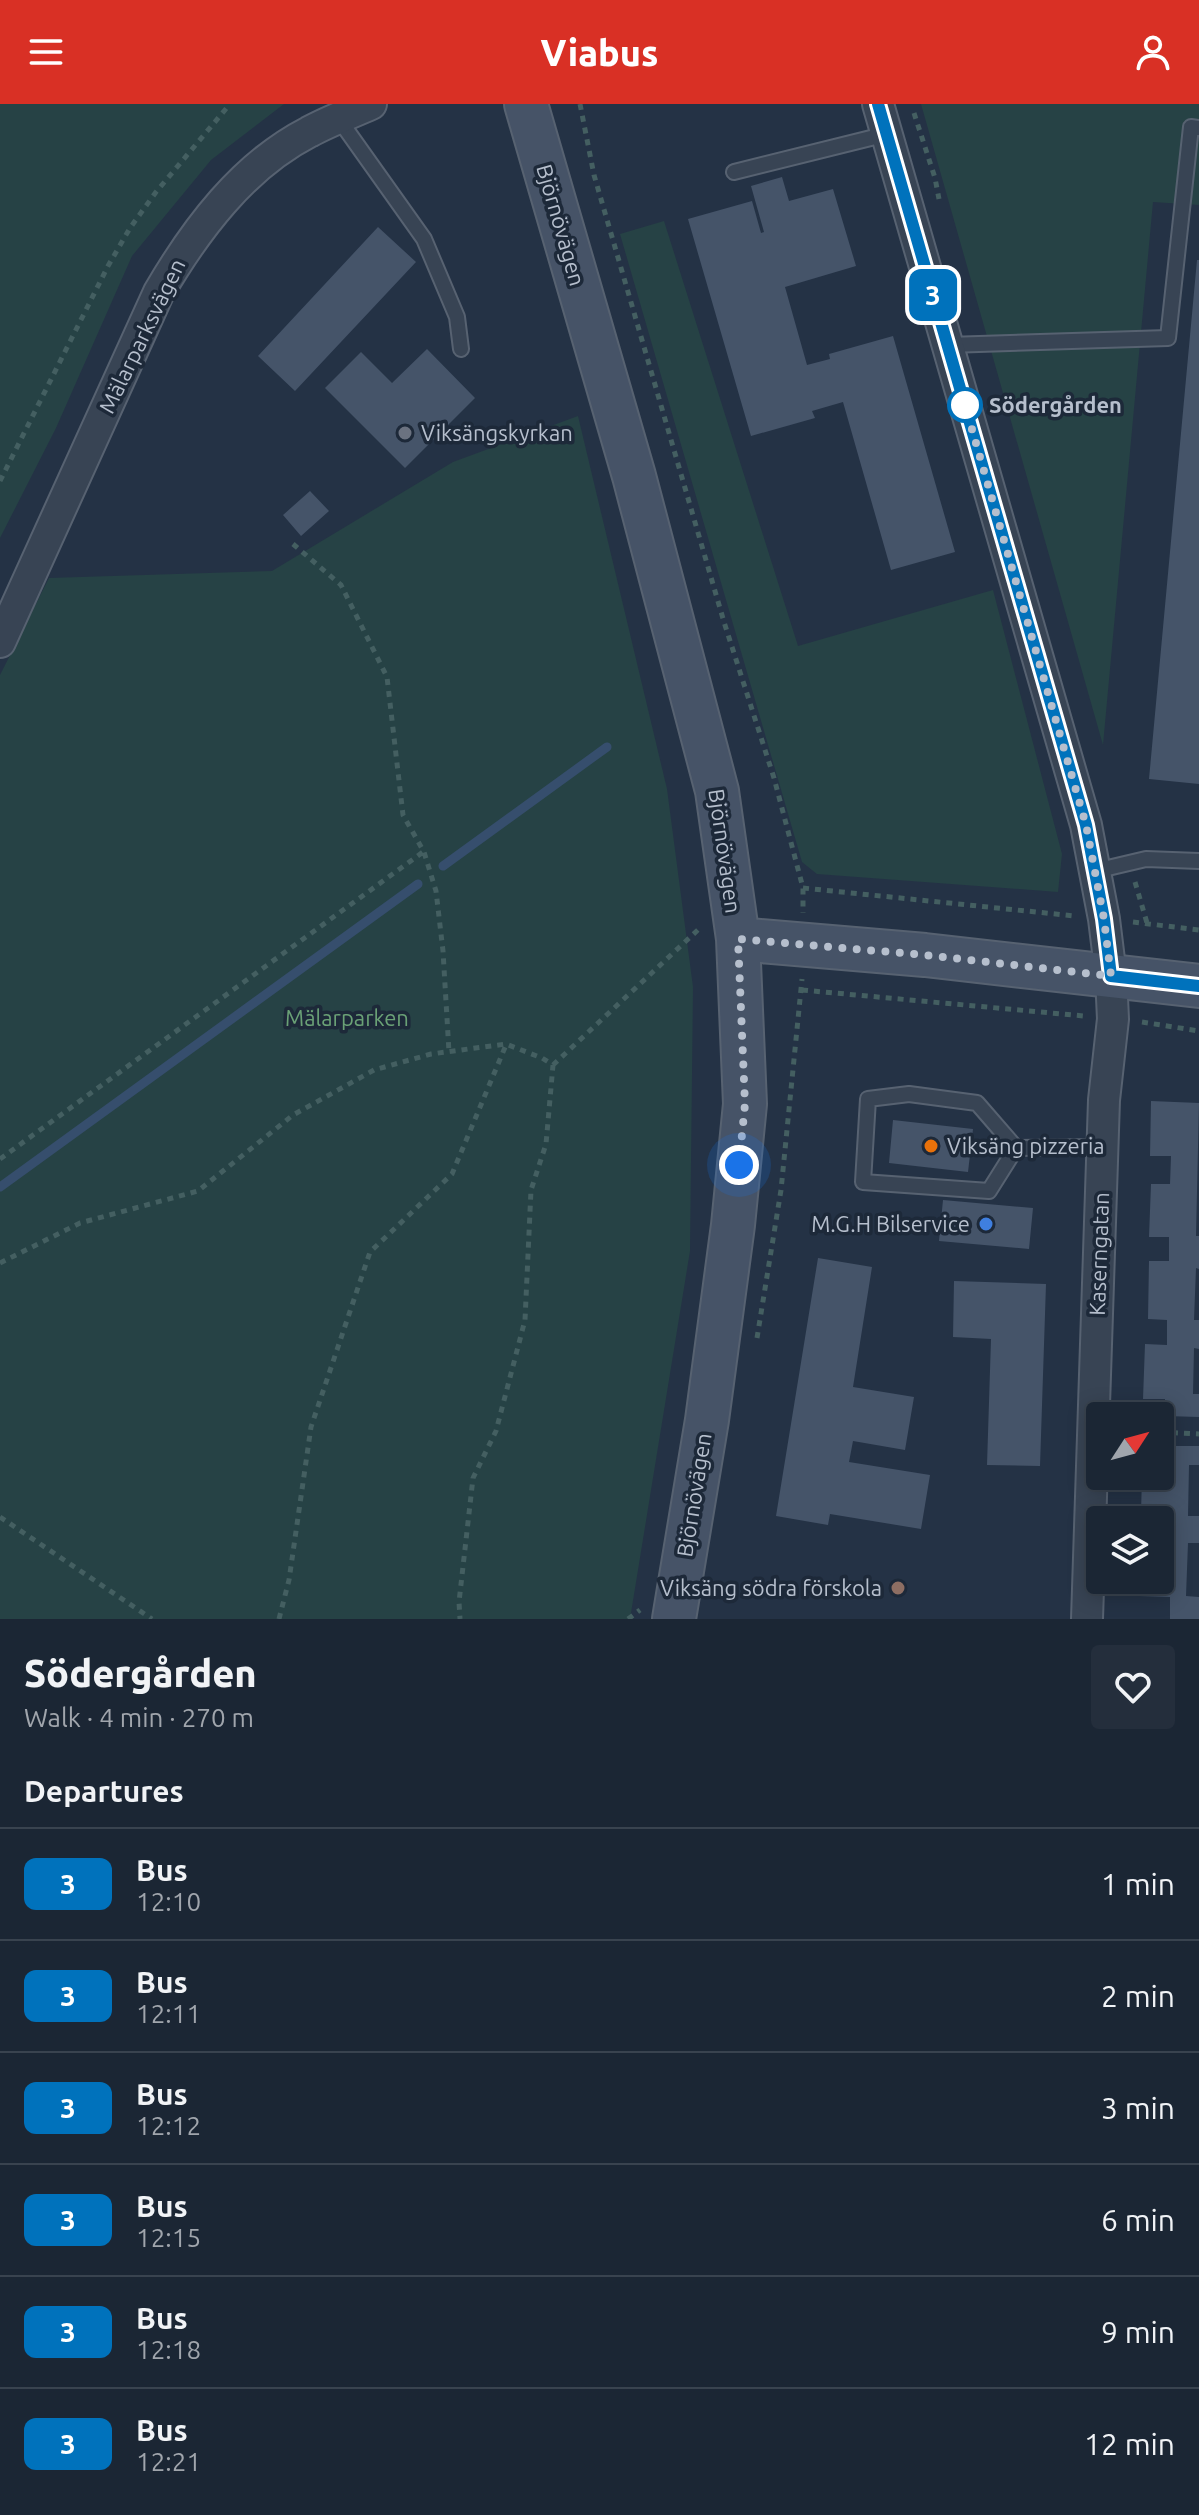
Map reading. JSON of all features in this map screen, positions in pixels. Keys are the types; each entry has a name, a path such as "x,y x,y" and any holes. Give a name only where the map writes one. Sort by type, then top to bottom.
{"main road":[{"name":"Björnövägen","path":"526,104 634,476 717,791 723,930 743,1119 733,1225 707,1420 659,1613"},
{"path":"723,930 1199,986"}],"street":[{"name":"Mälarparksvägen","path":"0,642 159,292 181,254 207,218 270,157 307,133 371,104"},
{"name":"Kaserngatan","path":"878,104 1086,825 1104,919 1113,1019 1104,1100 1087,1619"}],"lane":[{"path":"338,118 424,239 457,317 461,349"},
{"path":"948,345 1168,338 1191,127 1199,128"},
{"path":"734,172 887,134"},
{"path":"1095,871 1146,859 1199,861"},
{"path":"1016,1148 989,1191 863,1182 868,1099 909,1094 977,1103 1016,1148 1102,1147"}],"path":[{"path":"0,481 130,228 230,104"},
{"path":"293,544 341,585 387,677 403,815 424,852 436,891 449,1052"},
{"path":"0,1159 424,852"},
{"path":"803,888 1199,930"},
{"path":"460,1619 459,1602 473,1478 496,1431 525,1320 531,1190 546,1144 553,1065 723,930"},
{"path":"802,990 1113,1019 1199,1031"},
{"path":"0,1263 80,1223 198,1191 293,1115 374,1070 449,1052 506,1044 553,1065"},
{"path":"279,1619 289,1580 311,1427 370,1252 452,1174 506,1044"},
{"path":"1174,1433 1199,1434"},
{"path":"0,1517 152,1619"},
{"path":"628,1619 659,1613"}],"green space":[{"path":"0,104 284,104 211,160 132,256 56,428 0,538"},
{"path":"921,104 1199,104 1199,205 1153,202 1103,745"},
{"path":"664,221 798,646 993,590 1062,854 1058,892 817,874 802,862 620,234"},
{"name":"Mälarparken","path":"578,416 667,789 693,987 690,1251 630,1619 0,1619 0,675 49,578 272,571 453,462"}],"building":[{"path":"782,177 789,201 833,189 856,266 785,287 807,365 830,359 829,354 893,336 955,552 891,570 843,402 812,411 815,418 751,436 688,219 752,201 761,233 764,232 751,186"},
{"path":"378,227 416,262 295,391 258,356"},
{"path":"1199,260 1199,784 1149,779"},
{"name":"Viksängskyrkan","path":"427,349 475,398 405,468 325,388 361,352 392,383"},
{"path":"310,491 329,511 301,536 283,515"},
{"path":"1151,1101 1199,1103 1196,1236 1199,1236 1199,1269 1196,1268 1194,1320 1199,1320 1199,1349 1194,1348 1193,1394 1199,1394 1199,1417 1174,1416 1174,1402 1143,1399 1145,1344 1167,1345 1167,1320 1148,1319 1149,1261 1169,1261 1169,1237 1149,1237 1151,1184 1170,1184 1171,1156 1150,1156"},
{"name":"Viksäng pizzeria","path":"893,1120 973,1129 968,1172 889,1163"},
{"name":"M.G.H Bilservice","path":"943,1200 1033,1208 1029,1249 939,1241"},
{"path":"818,1258 872,1267 853,1387 914,1397 905,1450 853,1441 849,1462 930,1475 921,1529 830,1514 828,1525 776,1516"},
{"path":"954,1281 1046,1284 1040,1466 987,1465 991,1339 953,1337"},
{"path":"1174,1446 1199,1446 1199,1465 1189,1465 1188,1516 1199,1516 1199,1543 1188,1543 1186,1596 1199,1597 1199,1619 1170,1619 1170,1597 1139,1596 1174,1594 1174,1506 1141,1506 1142,1490 1174,1490"}],"waterway":[{"path":"443,866 607,747"},
{"path":"0,1187 418,884"}],"bus line":[{"name":"3","path":"878,104 1086,825 1104,919 1111,976 1199,986"}],"place":[{"name":"Södergården","path":"965,405"},
{"name":"Viksängskyrkan","path":"405,433"},
{"name":"Viksäng pizzeria","path":"931,1146"},
{"name":"M.G.H Bilservice","path":"986,1224"},
{"name":"Viksäng södra förskola","path":"898,1588"}],"route":[{"path":"739,1165 745,1104 738,939 925,955 1111,976 1104,919 1086,825 965,405"}]}
